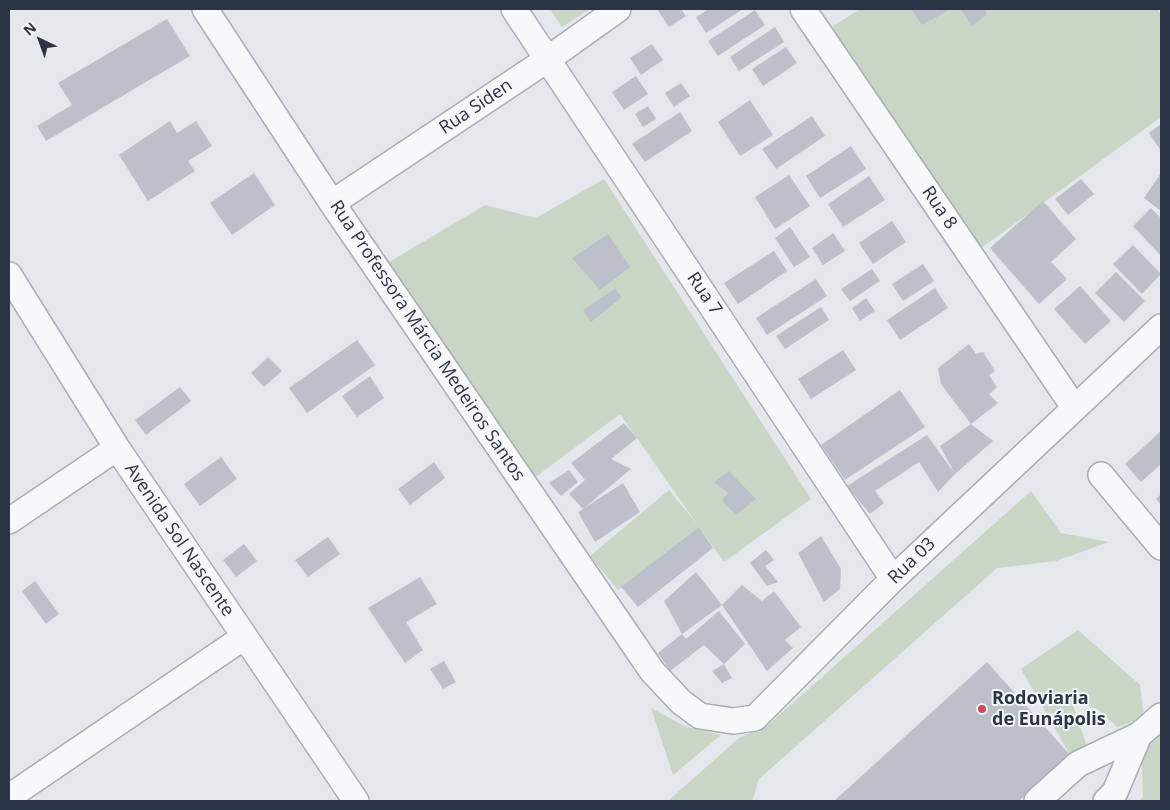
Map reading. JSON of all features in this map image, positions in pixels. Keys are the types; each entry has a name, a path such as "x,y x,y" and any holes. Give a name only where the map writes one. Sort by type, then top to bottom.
{"street":[{"name":"Rua Professora Márcia Medeiros Santos","path":"205,9 332,203 652,671"},
{"name":"Rua 7","path":"514,9 893,579"},
{"name":"Rua Siden","path":"332,203 548,59 618,9"},
{"name":"Rua 8","path":"804,9 1074,406"},
{"name":"Avenida Sol Nascente","path":"9,275 117,448 356,801"},
{"name":"Rua 03","path":"652,671 681,702 700,716 733,722 755,718 893,579 1074,406 1161,327"},
{"path":"9,521 117,448"},
{"path":"1101,475 1161,547"},
{"path":"9,797 244,636"},
{"path":"1037,801 1078,764 1138,734 1161,716"},
{"path":"1106,801 1115,792 1138,734"}],"green space":[{"path":"550,9 590,9 562,27"},
{"path":"860,9 1157,9 1161,15 1161,117 980,249 832,27"},
{"path":"604,179 811,499 724,562 699,527 618,590 590,556 669,490 697,524 620,414 533,479 386,264 485,205 536,218"},
{"path":"1031,491 1061,533 1109,542 1056,561 997,568 759,779 752,801 668,801 739,738 768,725"},
{"path":"1078,630 1140,685 1144,719 1117,727 1099,710 1071,699 1087,747 1070,755 1021,669"},
{"path":"651,708 686,727 721,735 673,775"},
{"path":"1161,733 1161,801 1139,801 1143,797 1141,749"}],"building":[{"path":"657,9 681,9 686,16 669,27"},
{"path":"709,9 743,9 706,33 696,17"},
{"path":"911,9 951,9 922,25"},
{"path":"961,9 985,9 987,14 972,26"},
{"path":"755,10 765,25 718,56 708,41"},
{"path":"167,19 190,56 46,141 37,126 72,105 58,83"},
{"path":"775,27 784,42 739,71 730,57"},
{"path":"652,44 663,60 641,75 630,58"},
{"path":"786,47 797,63 763,86 752,69"},
{"path":"636,76 648,94 624,110 612,92"},
{"path":"681,83 690,96 674,107 665,93"},
{"path":"750,100 773,135 740,156 718,122"},
{"path":"648,106 656,119 643,127 635,114"},
{"path":"680,112 692,131 645,162 632,144"},
{"path":"812,116 825,136 776,169 762,149"},
{"path":"170,121 177,133 196,121 212,146 188,161 195,171 148,201 119,155"},
{"path":"1161,124 1161,151 1149,133"},
{"path":"851,146 866,169 820,198 806,176"},
{"path":"254,173 275,205 232,235 210,203"},
{"path":"1161,173 1161,211 1144,198"},
{"path":"789,175 810,206 775,229 755,197"},
{"path":"869,176 885,200 843,227 828,204"},
{"path":"1081,179 1094,194 1068,215 1055,199"},
{"path":"1043,201 1076,239 1051,262 1067,279 1039,304 990,248"},
{"path":"1151,208 1161,218 1161,256 1133,226"},
{"path":"892,221 906,242 873,264 859,243"},
{"path":"790,227 810,257 794,267 775,238"},
{"path":"833,233 845,251 823,265 812,248"},
{"path":"608,234 630,267 600,290 572,258"},
{"path":"1133,245 1161,274 1142,294 1113,264"},
{"path":"774,251 787,271 738,304 724,283"},
{"path":"923,264 934,281 903,301 892,284"},
{"path":"872,269 880,281 850,301 841,289"},
{"path":"1116,272 1145,301 1124,322 1095,293"},
{"path":"816,279 827,296 767,335 756,318"},
{"path":"1080,286 1111,321 1085,344 1054,309"},
{"path":"935,288 948,308 900,340 887,320"},
{"path":"615,289 622,297 591,322 583,310"},
{"path":"866,298 875,311 860,321 852,308"},
{"path":"821,307 829,320 785,349 776,336"},
{"path":"357,340 375,365 307,413 289,388"},
{"path":"969,344 976,354 983,352 995,371 989,375 997,387 989,394 998,403 971,424 941,384 938,368"},
{"path":"843,350 856,370 811,399 798,379"},
{"path":"268,357 282,371 264,387 251,373"},
{"path":"370,376 384,398 357,417 342,396"},
{"path":"180,387 191,401 146,435 135,420"},
{"path":"900,390 925,427 845,480 821,445"},
{"path":"624,423 637,438 611,459 631,469 583,509 569,494 585,480 571,463"},
{"path":"971,424 993,441 955,474 940,446"},
{"path":"1161,431 1161,464 1141,482 1125,464"},
{"path":"927,435 955,474 938,492 919,462 875,491 884,503 870,514 847,486"},
{"path":"221,457 237,479 200,506 184,484"},
{"path":"434,462 445,478 410,505 398,489"},
{"path":"569,470 578,482 561,496 549,483"},
{"path":"729,471 756,499 736,515 722,500 728,493 714,482"},
{"path":"623,483 640,512 595,542 578,512"},
{"path":"1161,494 1161,505 1156,499"},
{"path":"699,527 713,548 638,607 621,587"},
{"path":"821,536 841,569 840,589 824,602 798,553"},
{"path":"328,537 340,554 308,577 295,560"},
{"path":"244,544 257,561 236,577 223,560"},
{"path":"766,550 774,560 765,566 778,582 767,586 750,563"},
{"path":"696,572 722,605 682,634 664,601"},
{"path":"420,577 437,604 406,622 423,650 405,663 368,608"},
{"path":"35,581 59,614 46,624 22,591"},
{"path":"742,585 762,601 774,591 801,627 785,640 793,648 767,671 722,605"},
{"path":"719,611 745,644 724,664 704,645 670,671 658,653 682,634 686,639"},
{"path":"444,661 456,682 443,689 430,669"},
{"name":"Rodoviaria de Eunápolis","path":"987,662 1070,755 1019,801 834,801"},
{"path":"724,664 732,678 722,683 712,671"}],"place":[{"name":"Rodoviaria de Eunápolis","path":"982,709"}]}
